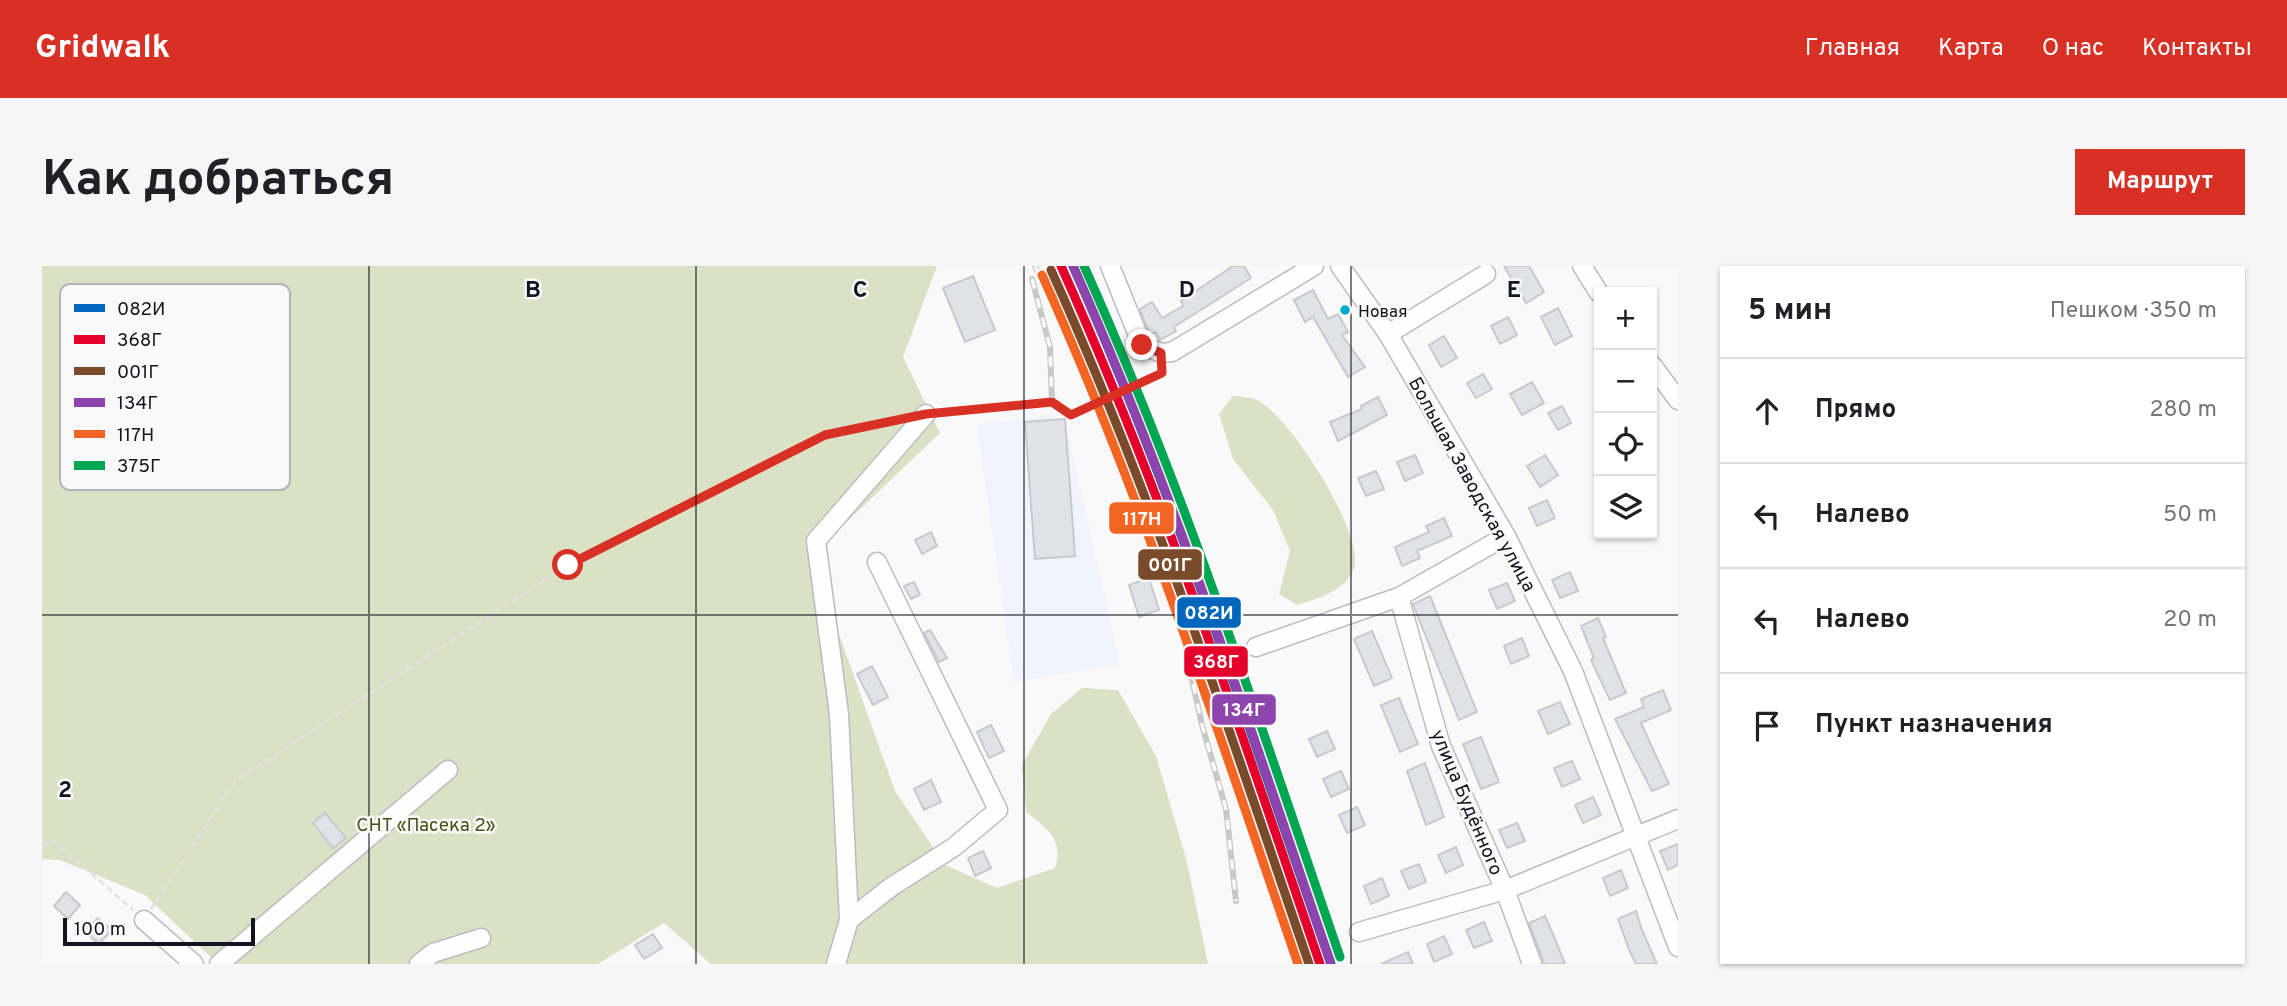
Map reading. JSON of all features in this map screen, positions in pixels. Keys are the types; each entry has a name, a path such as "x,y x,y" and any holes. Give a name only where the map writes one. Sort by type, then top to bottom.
{"street":[{"path":"1110,266 1142,345 1161,353 1172,352 1314,266"},
{"name":"Большая Заводская улица","path":"1340,266 1388,334 1506,536 1573,671 1678,947"},
{"path":"1582,266 1595,287"},
{"path":"1388,334 1486,274"},
{"path":"1657,372 1678,400"},
{"path":"836,964 849,920 839,714 816,541 926,414"},
{"path":"1256,648 1399,597 1506,536"},
{"path":"849,920 891,887 954,847 998,810 877,562"},
{"name":"улица Будённого","path":"1399,597 1441,746 1504,890 1532,964"},
{"path":"219,964 448,770"},
{"path":"1359,932 1504,890 1678,819"},
{"path":"144,920 194,964"},
{"path":"419,964 433,953 481,938"}],"path":[{"path":"42,846 52,840 144,920 235,781 568,565 825,435 926,414 1052,402 1071,415 1162,373 1161,353"}],"shaded area":[{"path":"1052,414 1066,426 1120,664 1014,682 977,425"}],"green space":[{"name":"СНТ «Пасека 2»","path":"42,266 937,266 903,357 940,433 811,556 895,791 945,865 997,888 1055,868 1057,850 1052,836 1026,812 1022,765 1051,714 1082,688 1118,690 1156,756 1187,862 1208,964 711,964 664,923 598,964 218,964 145,895 60,860 42,859"},
{"path":"1233,396 1255,399 1269,409 1302,447 1334,498 1353,545 1355,562 1348,579 1324,596 1297,605 1279,594 1290,551 1273,510 1233,459 1219,414"}],"building":[{"path":"1233,266 1244,266 1251,278 1174,327 1176,331 1160,340 1155,332 1150,335 1140,309 1152,302 1162,318 1183,306 1181,301"},
{"path":"1504,266 1529,266 1544,292 1526,303"},
{"path":"973,276 995,330 965,342 943,288"},
{"path":"1313,290 1328,319 1338,314 1348,332 1342,335 1365,367 1348,377 1313,317 1305,322 1294,300"},
{"path":"1558,308 1572,336 1555,345 1541,317"},
{"path":"1508,317 1517,335 1500,344 1491,326"},
{"path":"1444,336 1457,358 1441,367 1429,345"},
{"path":"1483,374 1492,389 1476,398 1467,383"},
{"path":"1532,382 1544,403 1522,415 1510,394"},
{"path":"1378,397 1387,415 1338,441 1330,422 1362,409 1361,406"},
{"path":"1562,406 1571,423 1558,430 1548,413"},
{"path":"1065,419 1075,556 1035,559 1025,422"},
{"path":"1415,455 1423,473 1405,481 1397,462"},
{"path":"1545,455 1558,475 1540,487 1527,466"},
{"path":"1376,471 1384,489 1366,496 1358,478"},
{"path":"1547,500 1555,518 1537,526 1529,508"},
{"path":"1444,518 1452,536 1417,551 1420,558 1402,566 1395,547 1429,532 1426,526"},
{"path":"931,532 937,546 922,554 915,540"},
{"path":"1570,572 1578,591 1560,598 1552,580"},
{"path":"1149,578 1159,610 1139,617 1129,585"},
{"path":"914,582 920,595 911,599 904,586"},
{"path":"1507,583 1515,601 1497,609 1489,590"},
{"path":"1430,596 1477,712 1459,720 1413,604"},
{"path":"1598,618 1606,637 1603,638 1626,693 1610,700 1591,660 1594,658 1581,626"},
{"path":"930,630 947,658 939,662 924,633"},
{"path":"1372,631 1392,678 1374,686 1354,639"},
{"path":"1522,638 1529,656 1511,664 1504,646"},
{"path":"872,666 888,697 873,705 857,674"},
{"path":"1663,690 1671,710 1641,723 1669,784 1652,791 1615,719 1644,707 1641,699"},
{"path":"1399,698 1418,744 1400,752 1381,705"},
{"path":"1560,702 1570,724 1548,734 1538,711"},
{"path":"991,725 1004,751 989,758 977,732"},
{"path":"1327,731 1335,749 1317,757 1309,739"},
{"path":"1481,737 1499,782 1481,789 1463,744"},
{"path":"1572,761 1580,779 1562,787 1554,768"},
{"path":"1425,763 1444,817 1426,825 1407,771"},
{"path":"1341,771 1349,789 1331,797 1323,779"},
{"path":"931,780 941,802 924,810 914,789"},
{"path":"1593,797 1601,815 1583,823 1575,805"},
{"path":"1357,807 1365,825 1347,833 1339,815"},
{"path":"325,813 346,838 333,848 313,823"},
{"path":"1517,823 1525,841 1507,848 1499,830"},
{"path":"1678,844 1678,865 1668,870 1660,851"},
{"path":"1456,847 1463,865 1446,873 1438,855"},
{"path":"983,851 991,868 975,876 968,858"},
{"path":"1419,864 1426,882 1409,889 1401,871"},
{"path":"1621,870 1628,888 1610,896 1603,878"},
{"path":"1382,878 1389,896 1371,904 1364,886"},
{"path":"66,892 80,905 68,919 54,906"},
{"path":"1636,911 1657,964 1636,964 1630,952 1618,919"},
{"path":"1545,916 1565,964 1544,964 1529,923"},
{"path":"98,918 112,930 99,944 85,932"},
{"path":"1484,922 1492,941 1474,948 1466,930"},
{"path":"653,934 662,948 644,959 635,945"},
{"path":"1444,936 1452,954 1434,962 1427,944"},
{"path":"1408,952 1413,964 1381,964"}],"railway":[{"path":"1035,266 1088,377"},
{"path":"1048,266 1123,437 1157,524 1220,699 1309,964"},
{"path":"1032,279 1050,347 1052,402"},
{"path":"1176,606 1202,725 1226,809 1236,901"}],"transit line":[{"name":"368Г","path":"1061,266 1167,525 1320,964"},
{"name":"082И","path":"1073,266 1110,352 1177,525 1331,964"},
{"name":"134Г","path":"1073,266 1110,351 1178,524 1330,961"},
{"name":"375Г","path":"1084,266 1155,436 1220,608 1340,957"},
{"name":"001Г","path":"1051,270 1088,355 1156,527 1309,964"},
{"name":"117Н","path":"1042,275 1079,359 1146,530 1298,964"}],"place":[{"name":"Новая","path":"1345,310"}],"route":[{"path":"568,565 825,435 926,414 1052,402 1071,415 1162,373 1161,353 1142,345"}]}
